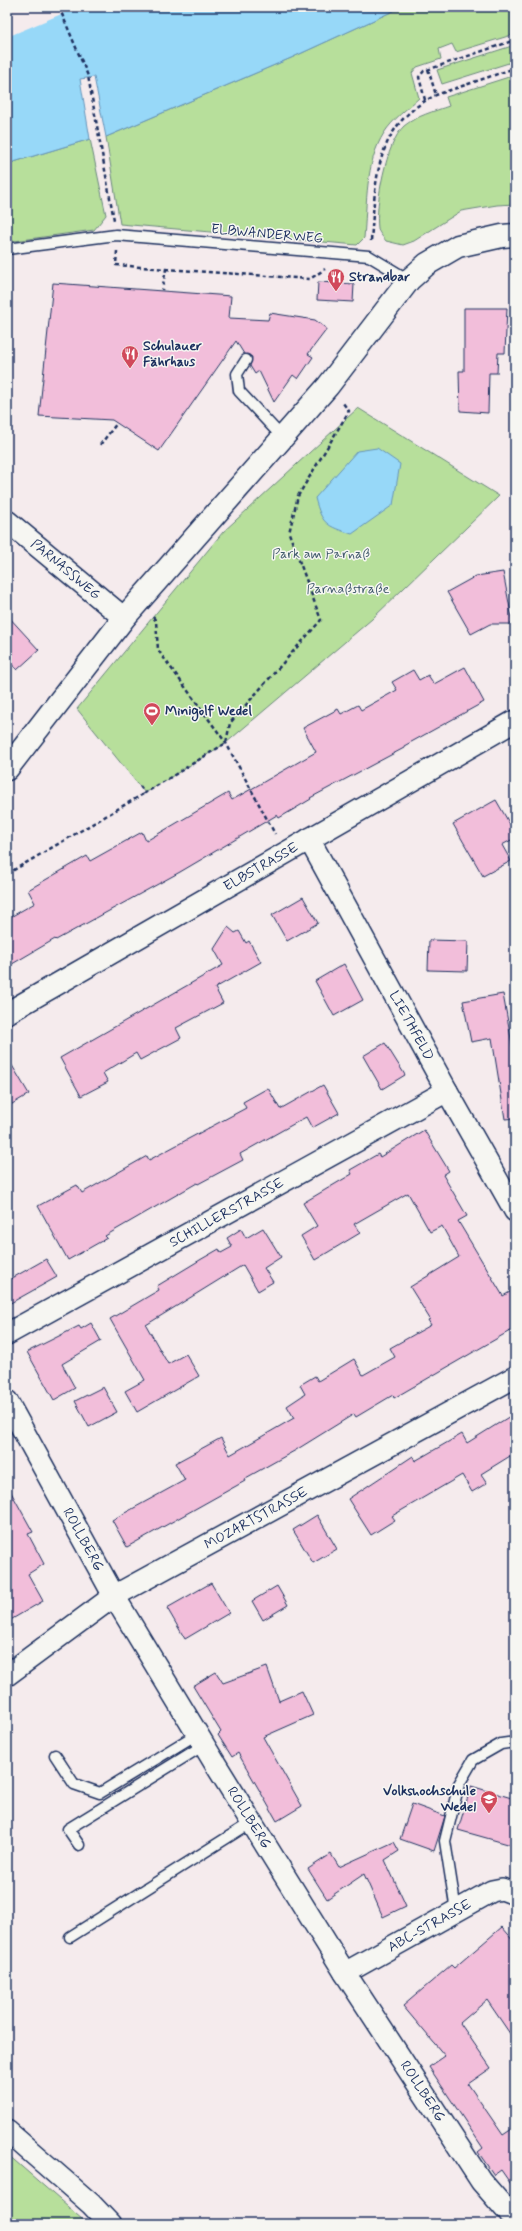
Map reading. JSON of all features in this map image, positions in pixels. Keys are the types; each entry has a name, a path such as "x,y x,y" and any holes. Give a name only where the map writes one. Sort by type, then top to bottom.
{"street":[{"path":"7,769 155,580 328,386 409,280 427,264 458,246 502,236 515,235"},
{"name":"PARNASSWEG","path":"7,521 124,618"},
{"name":"ELBSTRASSE","path":"7,1013 515,721"},
{"name":"LIETHFELD","path":"310,838 446,1091 514,1209"},
{"name":"SCHILLERSTRASSE","path":"7,1334 446,1091"},
{"name":"MOZARTSTRASSE","path":"7,1675 114,1596 515,1377"},
{"name":"ROLLBERG","path":"7,1401 114,1596 345,1973 481,2181 515,2220"},
{"name":"ABC-STRASSE","path":"345,1973 492,1891 502,1889 515,1894"},
{"path":"7,2131 90,2204 110,2224"}],"lane":[{"name":"ELBWANDERWEG","path":"7,249 116,235 369,256 409,280"},
{"path":"246,360 237,374 239,391 283,438"},
{"path":"56,1755 74,1784 100,1793 201,1739"},
{"path":"79,1845 68,1829 201,1739"},
{"path":"456,1911 445,1841 459,1784 474,1760 501,1744 515,1742"},
{"path":"70,1937 252,1822"}],"path":[{"path":"59,7 88,76 116,235"},
{"path":"425,100 419,77 428,69 515,40"},
{"path":"369,256 378,166 386,144 399,123 425,100 515,68"},
{"path":"428,69 436,95"},
{"path":"116,258 116,265 310,280 344,254"},
{"path":"162,290 166,270"},
{"path":"7,874 145,793 226,743 230,723 321,620 289,532 298,496 349,411 328,386"},
{"path":"100,445 117,423"},
{"path":"156,621 158,650 226,743 285,852"},
{"path":"140,786 145,793"}],"green space":[{"path":"402,7 515,7 515,34 456,52 452,44 439,49 441,59 417,67 412,73 419,98 392,123 384,133 378,145 370,170 364,238 357,245 120,224 106,137 291,58"},
{"path":"515,45 515,61 442,84 437,70"},
{"path":"515,75 515,204 497,205 461,211 414,241 403,245 386,241 378,230 378,204 380,190 387,159 398,134 404,126 420,117 449,106 446,97"},
{"path":"90,139 106,215 94,230 7,242 7,164"},
{"name":"Park am Parnaß","path":"358,408 499,496 372,619 226,743 145,793 77,709 223,532"},
{"path":"7,2154 83,2220 80,2224 7,2224"}],"water":[{"path":"7,7 402,7 291,58 106,137 94,77 80,79 90,139 7,164"},
{"path":"377,448 400,464 393,505 352,534 336,529 326,523 323,519 315,498 357,451"}],"pier":[{"path":"7,7 78,7 7,37"}],"building":[{"name":"Strandbar","path":"318,282 354,284 353,302 317,300"},
{"name":"Schulauer Fährhaus","path":"53,283 231,296 229,318 268,320 270,313 315,320 327,329 308,354 313,357 298,379 293,375 274,402 259,371 255,374 250,366 252,357 244,354 236,341 159,451 112,420 39,416"},
{"path":"464,308 507,308 505,353 498,353 497,373 489,373 488,413 460,411 459,371 464,371"},
{"path":"503,572 513,624 490,624 471,634 447,592 476,576"},
{"path":"7,615 39,650 17,670 7,659"},
{"path":"465,667 484,702 404,746 404,748 310,798 311,799 279,818 277,815 180,872 56,940 55,939 7,967 7,919 35,903 28,890 87,856 90,861 142,832 146,841 228,793 232,800 316,752 303,728 338,709 341,714 358,705 361,710 397,690 392,682 413,670 419,680 428,675 434,684"},
{"path":"496,800 515,833 515,838 502,845 511,861 483,876 453,824"},
{"path":"303,897 318,923 287,941 272,915"},
{"path":"228,927 235,933 239,931 246,943 249,941 261,962 215,988 223,1003 176,1028 181,1038 140,1060 136,1053 103,1073 108,1082 81,1096 60,1058 223,965 214,949"},
{"path":"429,940 468,941 467,971 428,970"},
{"path":"344,964 363,1000 334,1016 315,981"},
{"path":"503,994 515,1061 515,1118 505,1119 492,1038 471,1042 463,1001"},
{"path":"385,1043 405,1075 382,1089 363,1056"},
{"path":"7,1057 29,1094 7,1107"},
{"path":"323,1085 339,1113 312,1128 306,1117 240,1154 243,1160 198,1184 197,1183 105,1236 107,1238 68,1260 38,1206 77,1185 82,1193 147,1156 149,1160 246,1108 243,1102 268,1088 280,1109"},
{"path":"424,1130 449,1171 443,1175 467,1216 458,1221 503,1296 515,1289 515,1328 394,1398 393,1395 356,1417 354,1414 296,1450 244,1479 245,1481 127,1547 112,1520 185,1480 175,1463 221,1438 230,1455 294,1418 287,1406 305,1394 300,1385 315,1376 318,1381 354,1359 363,1375 395,1357 390,1348 431,1325 428,1320 430,1319 410,1287 459,1257 442,1226 430,1232 408,1193 354,1224 360,1233 315,1260 301,1236 317,1226 303,1203 352,1174 350,1170 378,1154 380,1157"},
{"path":"263,1228 281,1257 264,1268 273,1282 258,1291 243,1265 146,1325 168,1364 186,1354 199,1376 137,1412 125,1391 145,1380 110,1319 159,1290 157,1286 200,1260 219,1249 221,1253 232,1247 227,1238 241,1229 246,1238"},
{"path":"46,1259 57,1277 7,1305 7,1281"},
{"path":"91,1323 101,1341 62,1364 75,1388 54,1400 27,1352 79,1326 81,1329"},
{"path":"103,1387 117,1412 89,1427 75,1401"},
{"path":"515,1413 515,1453 481,1474 487,1483 472,1492 462,1475 392,1516 395,1520 371,1535 348,1499 413,1456 415,1461 462,1434 467,1443"},
{"path":"7,1485 33,1532 28,1534 44,1564 28,1574 43,1601 7,1622"},
{"path":"317,1515 337,1549 313,1563 293,1530"},
{"path":"211,1583 229,1613 185,1639 167,1608"},
{"path":"277,1586 288,1605 263,1620 252,1601"},
{"path":"267,1667 279,1701 302,1691 313,1715 263,1737 302,1806 277,1821 238,1753 232,1757 218,1735 221,1732 193,1686 216,1672 223,1683"},
{"name":"Volkshochschule Wedel","path":"471,1786 515,1799 515,1846 458,1830"},
{"path":"412,1804 445,1816 434,1851 400,1839"},
{"path":"394,1842 399,1851 385,1860 406,1906 383,1917 364,1874 327,1899 308,1869 331,1854 339,1867"},
{"path":"502,1927 515,1942 515,2041 487,2000 460,2023 491,2068 468,2084 503,2135 515,2127 515,2190 501,2170 494,2175 478,2152 483,2148 429,2067 445,2056 403,2006 451,1965 454,1968"}],"place":[{"name":"Strandbar","path":"336,292"},
{"name":"Schulauer Fährhaus","path":"130,369"},
{"name":"Minigolf Wedel","path":"152,726"},
{"name":"Volkshochschule Wedel","path":"489,1814"}],"park label":[{"name":"Parnaßstraße","path":"348,589"}]}
